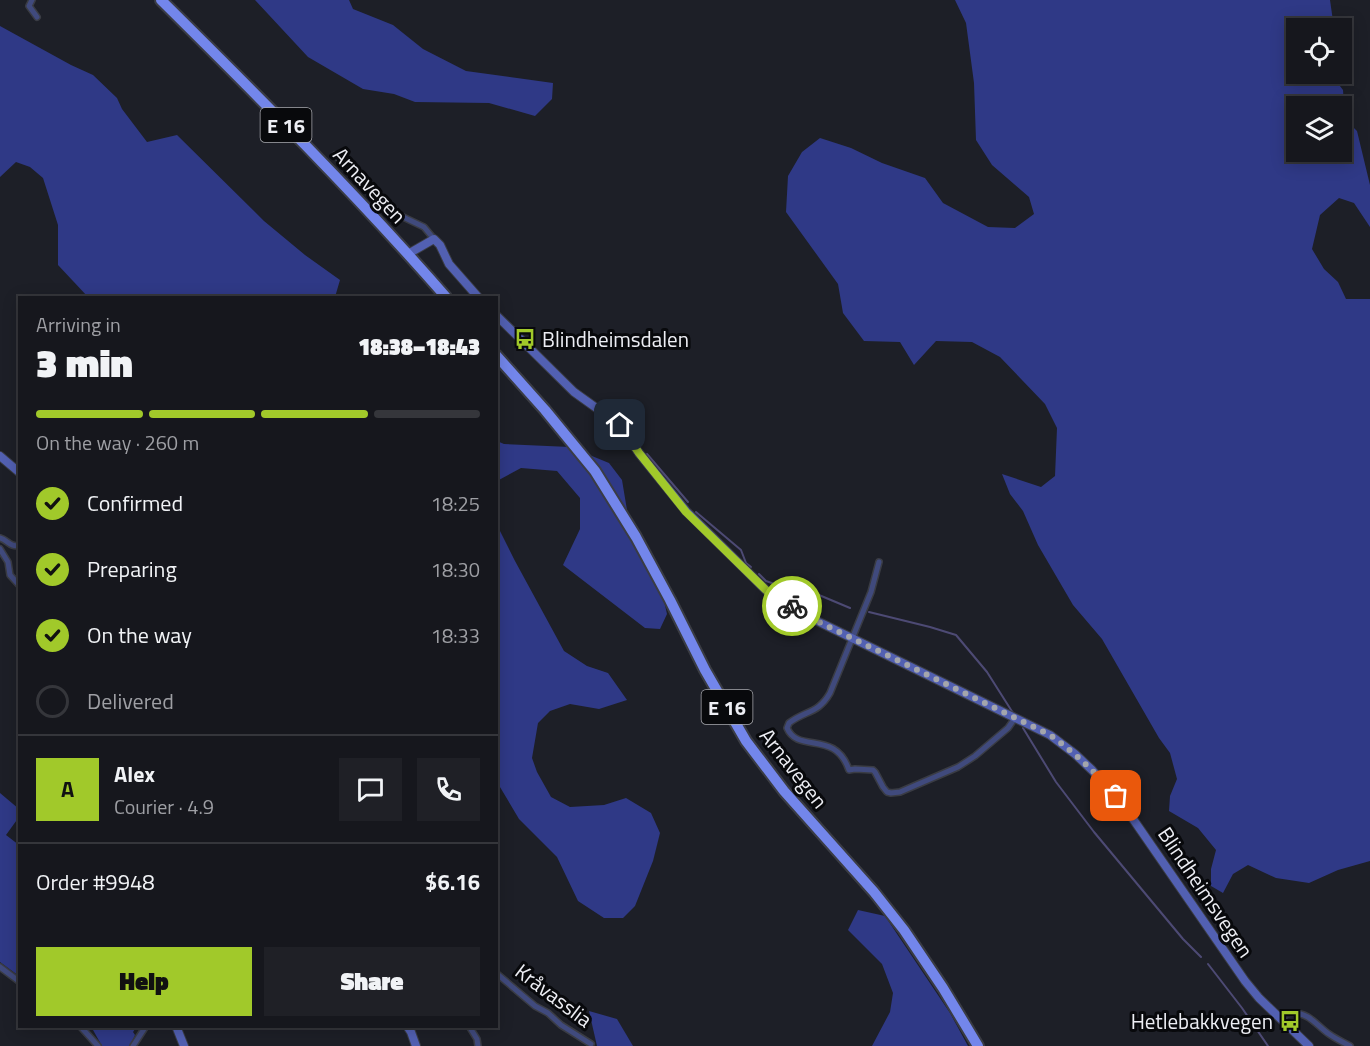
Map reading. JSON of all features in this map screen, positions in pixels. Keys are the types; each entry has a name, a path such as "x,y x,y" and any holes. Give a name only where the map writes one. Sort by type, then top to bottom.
{"highway":[{"name":"Arnavegen","path":"161,0 299,138 445,296"},
{"name":"Arnavegen","path":"498,357 595,471 636,537 705,670 746,741 784,790 874,892 904,930 978,1046"}],"street":[{"path":"32,0 30,6 37,17"},
{"path":"336,155 401,216 424,227 440,245 450,264 477,296"},
{"path":"408,254 434,239"},
{"name":"Blindheimsvegen","path":"498,317 574,392 620,425 686,512 767,591 852,639 1050,735 1092,770 1124,806 1149,840 1245,981 1259,998 1309,1046"},
{"path":"0,456 18,471"},
{"path":"0,538 9,545 18,545"},
{"path":"0,549 8,562 10,575 18,584"},
{"path":"879,562 871,592 826,699 816,709 792,720 787,729 790,735 796,739 833,747 843,757 849,770 873,770 883,788 891,794 958,767 1008,728 1015,718"},
{"path":"0,967 18,980"},
{"name":"Kråvasslia","path":"498,975 535,1006 591,1044"},
{"path":"1280,1017 1289,1013 1305,1015 1328,1034 1350,1046"},
{"path":"82,1028 98,1046"},
{"path":"133,1046 145,1028"},
{"path":"177,1028 184,1046"},
{"path":"408,1028 416,1046"},
{"path":"470,1028 477,1039 478,1046"}],"shaded area":[{"path":"255,0 349,0 353,9 393,25 423,49 466,71 553,83 552,99 535,116 489,103 415,102 394,94 363,89 308,57"},
{"path":"955,0 1330,0 1333,18 1286,18 1286,84 1338,84 1343,90 1343,96 1286,96 1286,162 1352,162 1352,126 1357,131 1370,185 1370,227 1354,203 1339,198 1320,215 1312,249 1324,269 1338,282 1346,299 1370,299 1370,861 1338,870 1309,883 1276,878 1248,865 1233,874 1223,893 1211,886 1211,869 1216,850 1198,828 1169,811 1170,796 1177,779 1170,753 1102,639 1073,605 1038,545 1023,511 1010,494 1002,474 1041,487 1055,476 1057,428 1045,404 1000,357 972,342 936,341 914,365 900,342 864,341 843,313 838,284 786,212 788,176 802,152 820,138 925,178 943,203 988,227 1015,228 1034,214 1029,197 992,165 976,140 974,83 966,23"},
{"path":"0,26 93,75 117,98 122,109 147,142 177,135 264,221 340,280 335,296 87,296 58,265 58,225 43,178 30,167 16,162 0,177"},
{"path":"498,441 504,444 570,447 609,463 622,480 628,516 663,596 667,614 660,629 645,628 563,565 580,529 580,498 557,471 521,468 498,480"},
{"path":"498,527 564,651 587,666 608,673 627,700 599,709 570,704 550,711 538,723 532,758 551,797 570,807 604,805 626,798 651,813 660,833 653,861 635,906 623,918 604,918 578,901 557,857 519,819 498,784"},
{"path":"0,793 18,808 18,818 6,835 18,844 18,975 0,962"},
{"path":"858,910 885,916 950,1013 968,1046 872,1046 890,1012 893,993 882,964 848,930"},
{"path":"589,1011 617,1019 633,1046 597,1046"},
{"path":"90,1028 136,1028 130,1046 102,1046"}],"waterway":[{"path":"647,454 688,502"},
{"path":"696,512 741,550 746,563 751,567"},
{"path":"759,574 766,581 819,595 850,608"},
{"path":"869,612 956,635 987,672 1013,713"},
{"path":"1023,728 1056,782 1094,832 1183,939 1201,957"},
{"path":"1208,964 1268,1046"}],"way so far":[{"path":"792,606 813,619 913,669 1050,735 1075,754 1116,796"}],"place":[{"name":"Blindheimsdalen","path":"525,339"},
{"name":"Hetlebakkvegen","path":"1290,1021"}],"route":[{"path":"620,425 686,512 767,591 792,606"}]}
